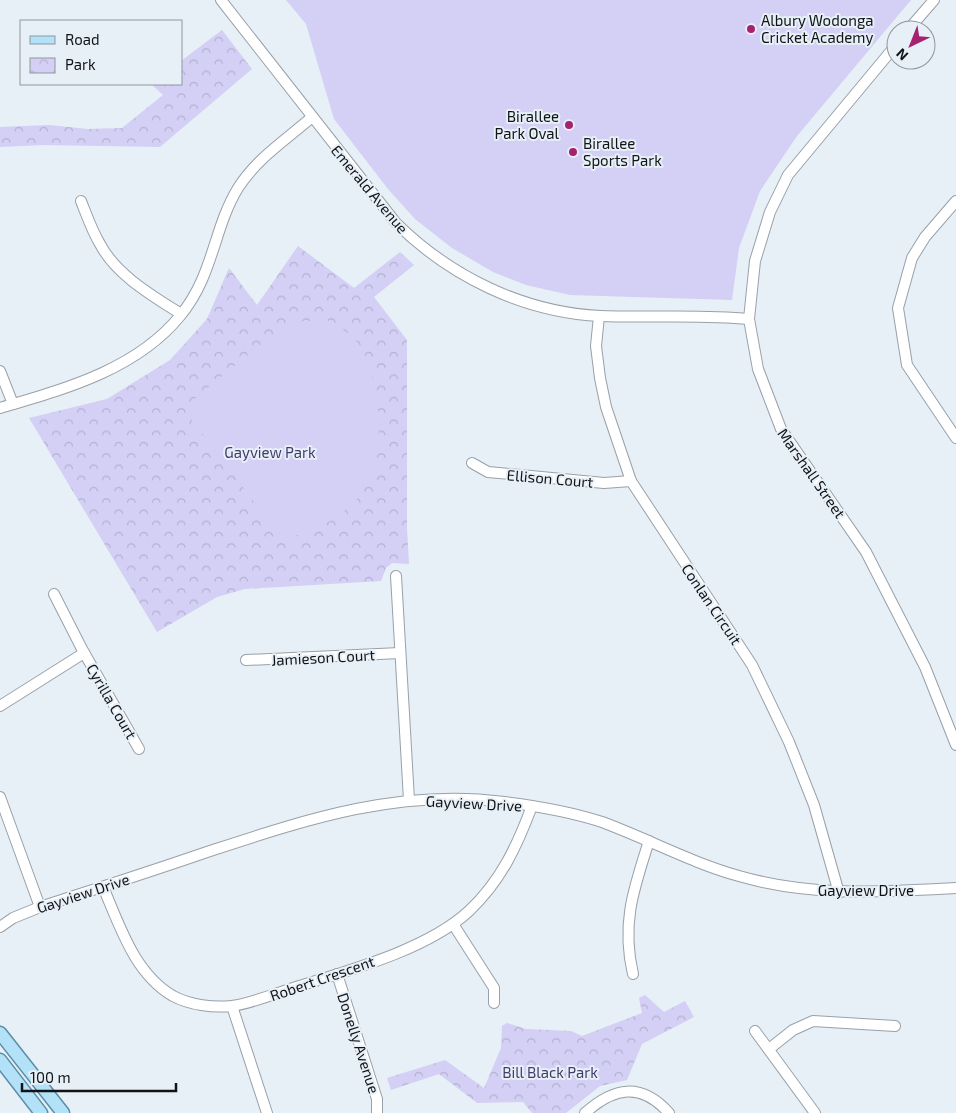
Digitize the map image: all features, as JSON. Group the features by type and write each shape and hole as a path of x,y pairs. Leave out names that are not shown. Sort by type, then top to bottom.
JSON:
{"main road":[{"path":"0,1033 62,1113"},
{"path":"0,1060 41,1113"}],"street":[{"name":"Emerald Avenue","path":"221,0 396,223 419,244 449,266 482,285 520,300 553,309 599,316 749,319"},
{"path":"917,20 934,0"},
{"name":"Marshall Street","path":"886,57 788,175 770,212 755,260 749,319 758,369 781,429 866,552 925,666 956,745"},
{"path":"0,408 58,391 121,363 145,348 181,314 206,273 237,189 265,155 312,117"},
{"path":"81,201 100,245 108,256 128,276 181,314"},
{"path":"956,202 924,237 912,258 898,308 907,365 956,438"},
{"name":"Conlan Circuit","path":"599,316 596,346 602,387 618,444 631,481 752,665 789,742 814,805 839,893"},
{"path":"0,371 14,404"},
{"name":"Ellison Court","path":"472,463 488,472 604,483 631,481"},
{"path":"396,576 409,800"},
{"name":"Cyrilla Court","path":"54,594 84,652 139,749"},
{"name":"Cyrilla Court","path":"0,706 84,652"},
{"name":"Jamieson Court","path":"246,660 400,653"},
{"path":"0,797 40,907"},
{"name":"Gayview Drive","path":"0,927 13,918 40,907 287,825 350,810 409,800 465,799 532,806 594,820 699,863 738,876 782,886 839,893 956,888"},
{"name":"Robert Crescent","path":"102,887 134,956 157,985 175,996 190,1002 209,1006 232,1006 337,974 417,944 454,924 486,894 502,873 517,848 532,806"},
{"path":"632,974 627,948 628,923 634,887 649,841"},
{"path":"454,924 494,988 494,1003"},
{"name":"Donelly Avenue","path":"337,974 377,1099 377,1113"},
{"path":"232,1006 267,1113"},
{"path":"769,1049 793,1030 814,1020 895,1026"},
{"path":"755,1031 815,1113"},
{"path":"585,1113 600,1099 630,1092 650,1096 669,1113"}],"green space":[{"name":"Birallee Sports Park","path":"286,0 911,0 894,20 886,20 886,30 797,136 760,191 739,248 732,300 570,295 526,285 493,272 452,248 415,219 388,189 334,119 306,24"},
{"path":"222,30 252,69 160,147 44,145 0,147 0,127 49,125 88,129 122,128 163,95 152,85 182,85 182,60"},
{"name":"Gayview Park","path":"298,246 354,288 400,252 414,265 374,297 407,340 407,528 409,564 392,563 386,568 381,581 245,589 217,597 157,632 29,418 107,399 170,360 207,319 229,268 257,305"},
{"path":"327,320 353,338 360,346 368,363 374,382 377,404 379,426 377,448 373,469 365,487 354,502 325,524 291,537 274,528 191,419 193,400 288,322"},
{"name":"Bill Black Park","path":"645,995 664,1012 685,1001 694,1017 642,1044 627,1080 600,1086 566,1113 532,1113 523,1102 477,1103 439,1074 391,1090 387,1078 445,1060 484,1088 501,1048 502,1026 507,1023 526,1029 571,1031 582,1036 642,1013 639,998"}],"place":[{"name":"Albury Wodonga Cricket Academy","path":"751,29"},
{"name":"Birallee Park Oval","path":"569,125"},
{"name":"Birallee Sports Park","path":"573,152"}]}
